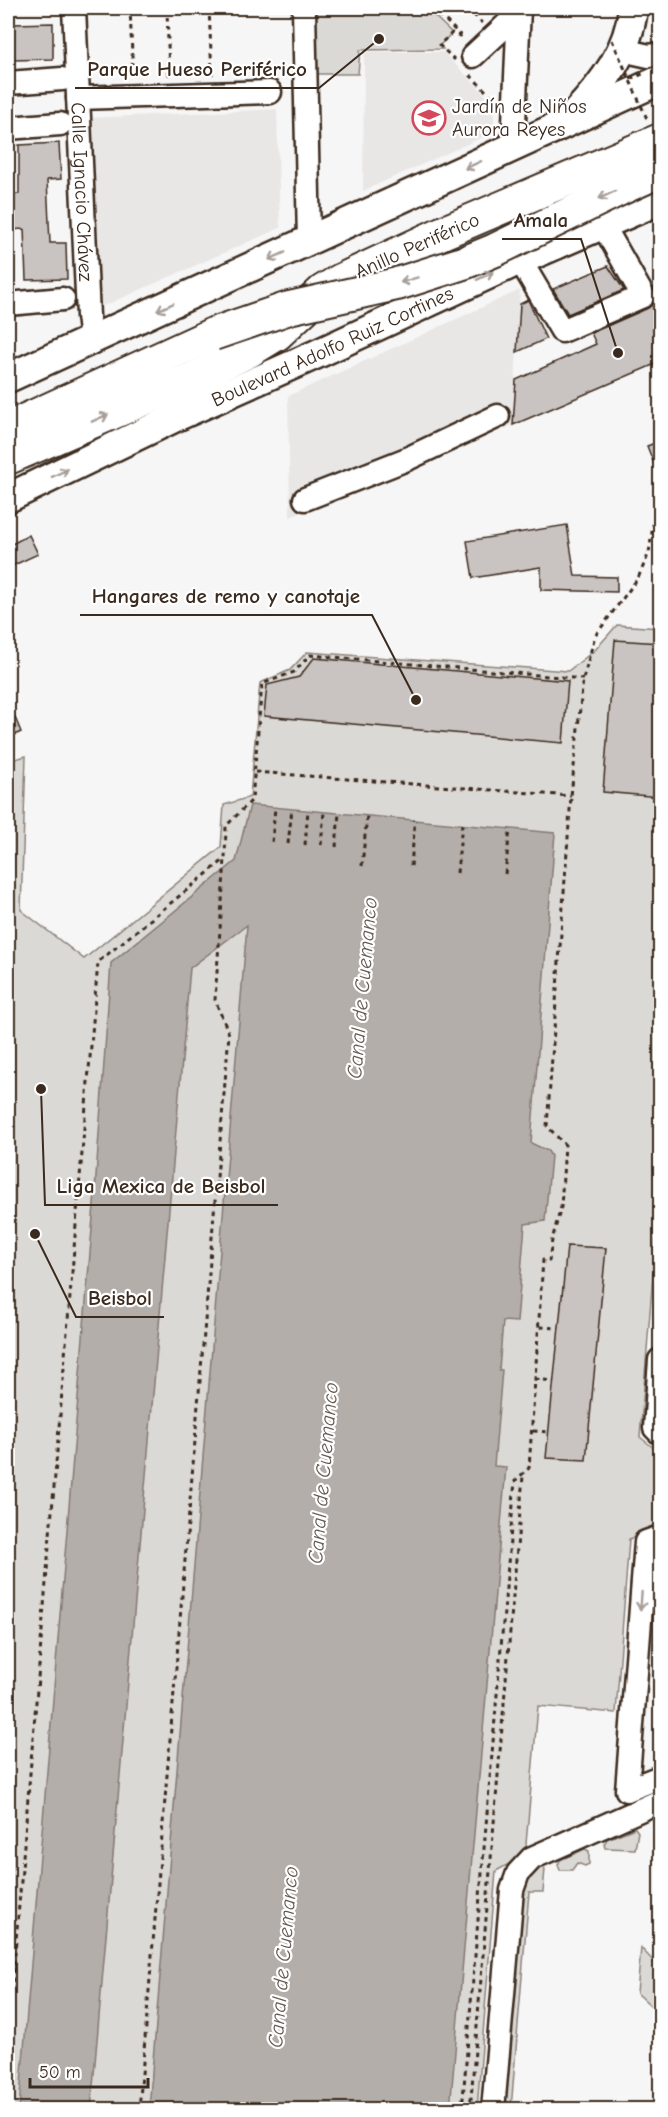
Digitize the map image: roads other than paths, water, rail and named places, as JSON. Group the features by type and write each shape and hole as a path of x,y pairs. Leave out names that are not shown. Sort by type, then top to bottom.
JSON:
{"highway":[{"name":"Anillo Periférico","path":"8,458 191,379 249,351 277,334 323,291 341,280 656,135"},
{"name":"Anillo Periférico","path":"8,428 240,323 289,308 397,284 495,250 660,171"}],"main road":[{"path":"569,121 601,83 617,45 629,35 633,8"},
{"path":"617,45 635,80 647,82"},
{"path":"8,378 309,242 569,121 647,82"},
{"name":"Boulevard Adolfo Ruiz Cortines","path":"8,498 178,416 520,260 660,200"}],"street":[{"name":"Calle Ignacio Chávez","path":"74,8 91,340"},
{"path":"304,8 309,242"},
{"path":"469,48 519,10"},
{"path":"513,146 519,10"},
{"path":"617,45 649,56 660,54"},
{"path":"8,83 62,79"},
{"path":"78,98 270,92"},
{"path":"8,128 60,124"},
{"path":"520,260 562,331 643,296 603,225"},
{"path":"8,304 63,300"},
{"path":"305,499 407,459 498,416"},
{"path":"660,1360 655,1428 660,1433"},
{"path":"653,1540 627,1790 660,1777"},
{"path":"493,2109 512,1890 518,1874 532,1858 654,1809"}],"water":[{"name":"Canal de Cuemanco","path":"250,805 555,833 531,1143 548,1151 551,1156 545,1221 525,1224 517,1322 503,1321 499,1370 502,1370 494,1466 506,1467 450,2109 149,2109 247,925 190,968 91,2109 19,2109 94,1205 111,963 236,861"}],"place":[{"name":"Parque Hueso Periférico","path":"379,39"},
{"name":"Jardín de Niños Aurora Reyes","path":"429,118"},
{"name":"Amala","path":"618,353"},
{"name":"Hangares de remo y canotaje","path":"416,700"},
{"name":"Liga Mexica de Beisbol","path":"41,1089"},
{"name":"Beisbol","path":"35,1234"}]}
